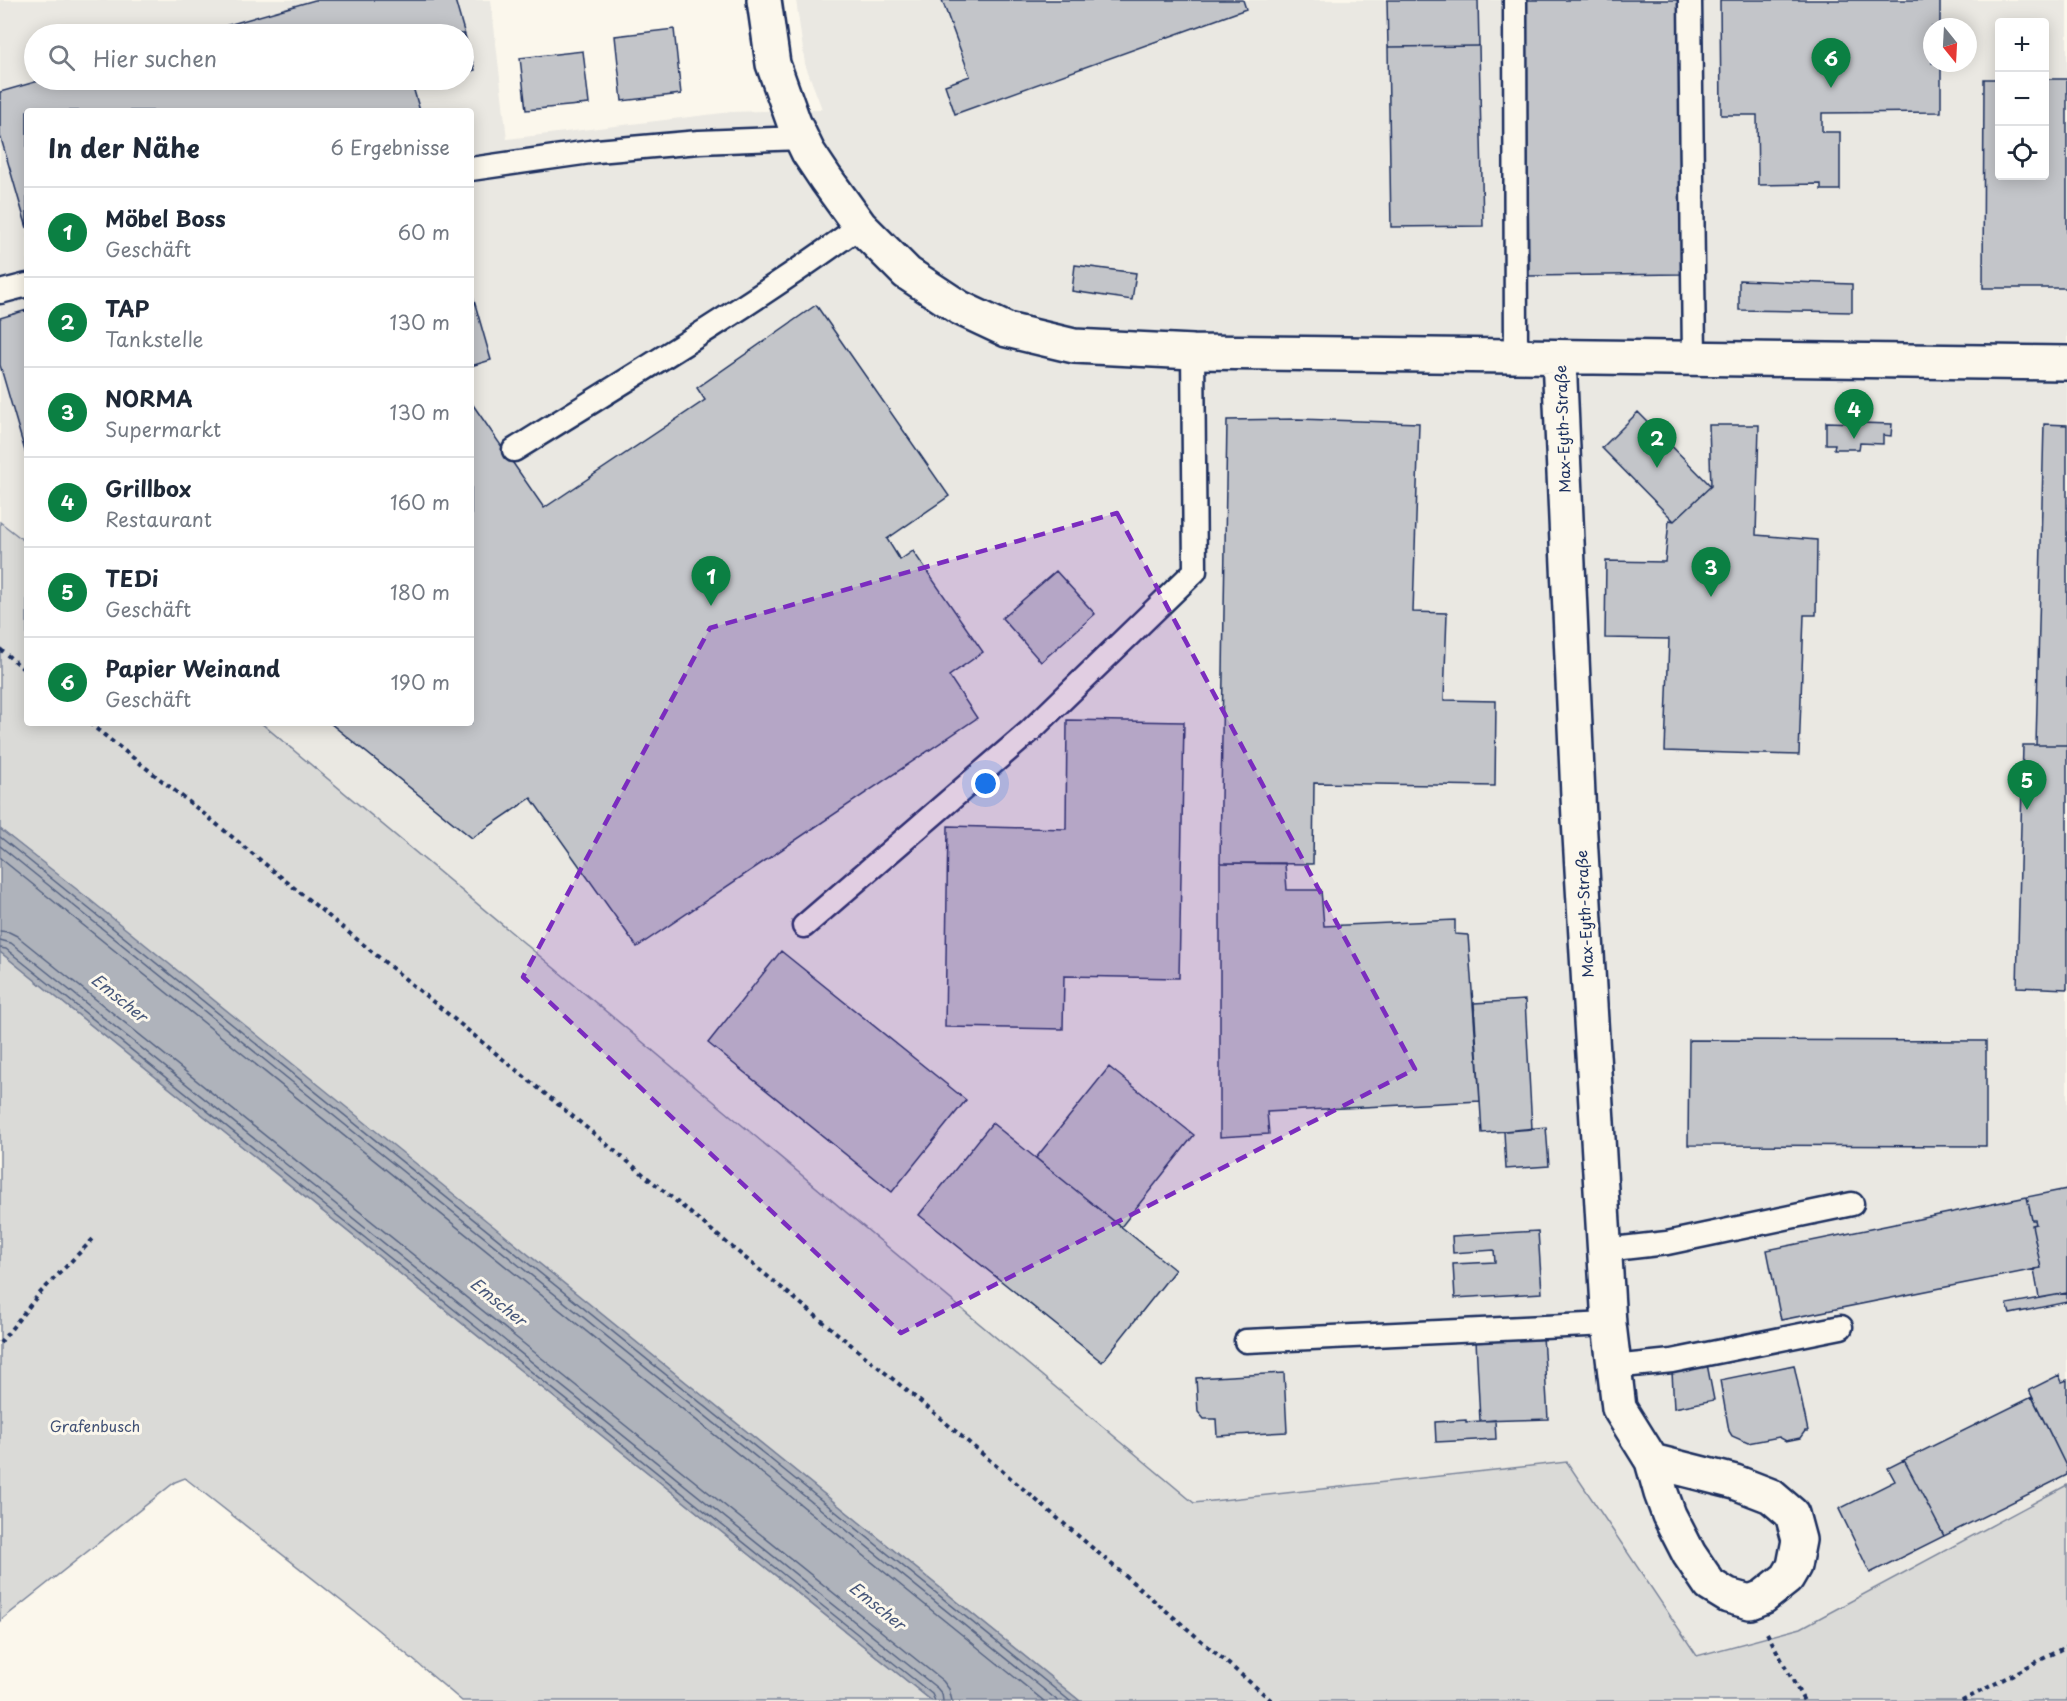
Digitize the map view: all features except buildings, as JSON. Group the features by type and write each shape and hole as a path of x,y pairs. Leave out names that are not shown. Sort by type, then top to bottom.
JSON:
{"street":[{"name":"Max-Eyth-Straße","path":"764,0 773,64 794,123 826,179 860,226 888,255 926,287 960,308 1007,330 1074,346 1194,352 2067,363"},
{"name":"Max-Eyth-Straße","path":"1559,357 1578,807 1609,1324 1619,1408 1652,1461 1660,1493 1689,1554 1710,1585 1728,1596 1750,1602"},
{"path":"1652,1461 1735,1482 1771,1496 1792,1514 1798,1540 1794,1566 1775,1589 1750,1602"}],"lane":[{"path":"1515,0 1516,357"},
{"path":"1690,0 1694,358"},
{"path":"474,169 597,151 699,142 801,138"},
{"path":"514,450 802,269 860,226"},
{"path":"0,292 24,286"},
{"path":"804,926 1030,731 1196,571 1194,352"},
{"path":"1604,1250 1666,1243 1852,1204"},
{"path":"1246,1341 1609,1324"},
{"path":"1613,1367 1672,1361 1841,1327"}],"path":[{"path":"0,649 24,669"},
{"path":"93,726 203,813 933,1412 1272,1701"},
{"path":"0,1343 39,1294 96,1236"},
{"path":"1750,1602 1804,1701"},
{"path":"1962,1701 2067,1646"}],"highlighted area":[{"path":"1117,513 1415,1069 901,1333 523,977 710,628"}],"shaded area":[{"path":"0,0 491,0 507,139 731,112 822,109 805,64 796,0 2067,0 2067,1485 1801,1628 1697,1656 1567,1462 1194,1503 265,726 474,726 474,108 24,108 24,542 0,523"}],"green space":[{"path":"0,522 24,541 24,726 265,726 1194,1503 1567,1462 1697,1656 1801,1628 2067,1485 2067,1701 1080,1701 0,829"},
{"name":"Grafenbusch","path":"0,952 932,1701 462,1701 378,1630 185,1478 175,1482 0,1621"}],"water":[{"name":"Emscher","path":"0,829 1080,1701 932,1701 0,952"}],"place":[{"name":"Papier Weinand","path":"1831,88"},
{"name":"Grillbox","path":"1854,439"},
{"name":"TAP","path":"1657,468"},
{"name":"NORMA","path":"1711,597"},
{"name":"Möbel Boss","path":"711,606"},
{"name":"TEDi","path":"2027,810"}]}
